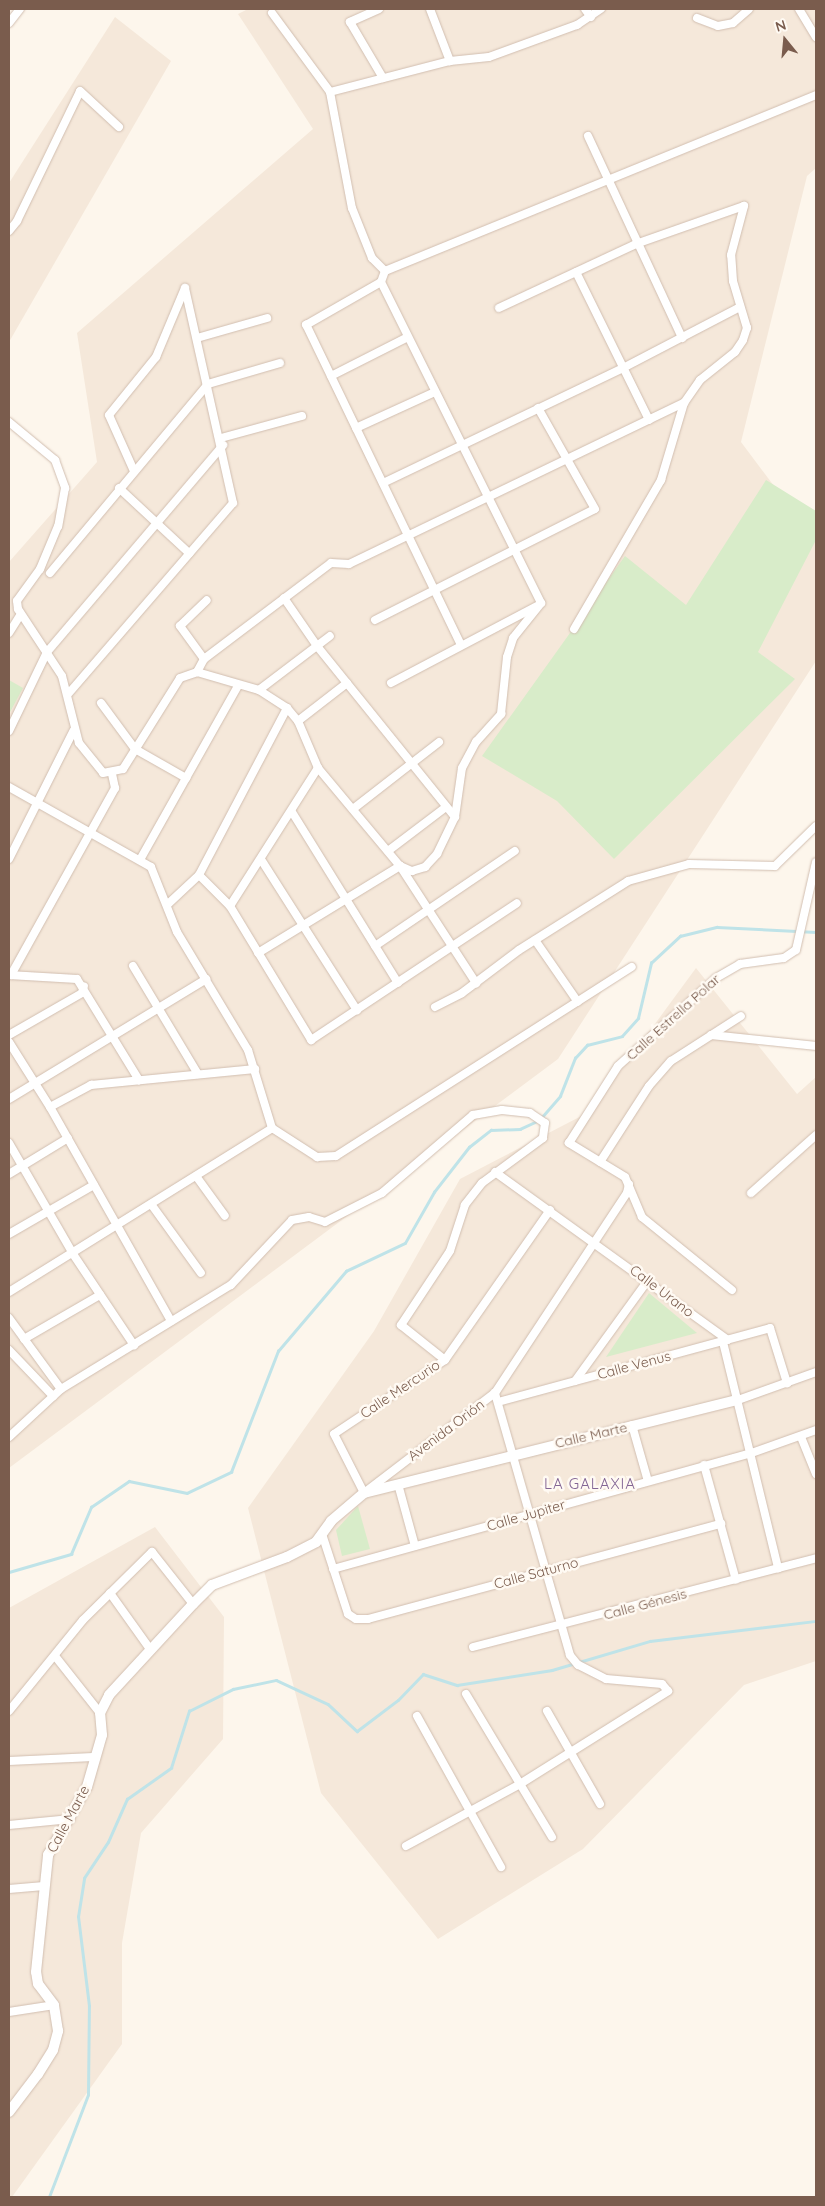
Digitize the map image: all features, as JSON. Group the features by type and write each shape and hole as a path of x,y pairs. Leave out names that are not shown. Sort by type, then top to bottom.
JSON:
{"street":[{"path":"9,23 20,9"},
{"path":"379,9 350,22 382,78"},
{"path":"430,9 450,60"},
{"path":"585,9 591,18"},
{"path":"330,92 450,60 489,57 591,18 601,9"},
{"path":"697,18 718,26 733,23 750,9"},
{"path":"800,9 816,37"},
{"path":"272,13 330,92 352,208 372,258 385,271"},
{"path":"9,230 17,221 80,91 119,127"},
{"path":"461,645 306,325 381,282 385,271 816,95"},
{"path":"588,136 636,244 682,338"},
{"path":"500,308 636,244 744,206 731,254 740,307 746,328 743,340 735,352 700,380 684,403 661,480 574,629"},
{"path":"576,272 649,420"},
{"path":"381,282 512,550 541,603"},
{"path":"69,693 233,503 222,442 185,288 156,357 109,416 134,471"},
{"path":"382,483 623,368 740,307"},
{"path":"197,338 267,318"},
{"path":"331,376 408,337"},
{"path":"50,573 119,488 208,384 280,363"},
{"path":"356,428 435,392"},
{"path":"197,672 204,659 331,563 349,564 684,403"},
{"path":"375,620 595,509 538,408"},
{"path":"9,731 46,652 222,442 302,416"},
{"path":"9,422 55,460 65,488 58,526 40,569 17,601 21,614 46,652 69,693 74,730 90,760 102,773 112,774 123,769 180,678 197,672 238,686 259,690 287,708 298,721 318,768 400,866 451,948 476,983"},
{"path":"119,488 189,553"},
{"path":"284,598 317,646 455,817"},
{"path":"204,659 180,626 207,600"},
{"path":"391,683 541,603"},
{"path":"400,866 412,871 424,867 438,854 455,817 462,768 476,742 502,714 507,657 514,638 541,603"},
{"path":"9,633 21,614"},
{"path":"259,690 330,636"},
{"path":"298,721 347,683"},
{"path":"140,858 238,686"},
{"path":"101,702 135,749 186,778"},
{"path":"168,904 199,875 287,708"},
{"path":"9,859 74,730"},
{"path":"353,809 439,742"},
{"path":"230,906 262,861 318,768"},
{"path":"112,774 114,788 10,975 78,979 113,1033 139,1080"},
{"path":"9,787 140,858 151,867 168,904 177,932 236,1025 255,1069 272,1128 317,1157 336,1156 632,967"},
{"path":"388,851 446,807"},
{"path":"292,812 398,983"},
{"path":"435,1007 476,983 535,940 644,873 712,861 747,867 775,866 816,826"},
{"path":"376,946 515,851"},
{"path":"262,861 357,1010"},
{"name":"Calle Estrella Polar","path":"600,1162 569,1143 618,1066 726,970 784,958 796,950 803,931 816,862"},
{"path":"258,953 400,866"},
{"path":"199,875 230,906 311,1040 517,903"},
{"path":"535,940 578,1002"},
{"path":"133,966 159,1006 198,1074"},
{"path":"9,1099 113,1033 206,979"},
{"path":"9,1035 82,993 84,986"},
{"path":"732,1290 642,1217 629,1184 600,1162 656,1077 671,1061 741,1016"},
{"path":"711,1035 816,1046"},
{"path":"9,1042 50,1107 171,1321"},
{"path":"50,1107 91,1085 255,1069"},
{"path":"9,1437 61,1389 231,1285 292,1220 309,1217 325,1222 382,1193 473,1115 502,1110 530,1113 541,1118 546,1128 543,1138 495,1172 465,1204 450,1251 401,1326 444,1360"},
{"path":"9,1292 73,1254 117,1224 272,1128"},
{"path":"751,1193 816,1135"},
{"path":"9,1174 68,1138"},
{"path":"9,1143 73,1254 134,1345"},
{"name":"Calle Urano","path":"495,1172 648,1280 725,1341"},
{"path":"196,1176 225,1216"},
{"name":"Avenida Orión","path":"193,1604 212,1585 287,1557 316,1542 364,1493 495,1393 596,1242 629,1184"},
{"path":"9,1234 94,1185"},
{"path":"151,1204 201,1273"},
{"name":"Calle Mercurio","path":"364,1493 334,1434 444,1360 550,1210"},
{"path":"574,1381 648,1280"},
{"path":"24,1339 100,1294"},
{"path":"9,1318 61,1389"},
{"name":"Calle Venus","path":"498,1402 770,1328 788,1383"},
{"path":"725,1341 749,1454 778,1568"},
{"path":"9,1350 53,1396"},
{"name":"Calle Marte","path":"364,1493 512,1454 738,1400 816,1372"},
{"path":"406,1846 572,1754 668,1691 662,1684 606,1679 578,1664 570,1655 495,1393"},
{"path":"632,1425 648,1481"},
{"name":"Calle Jupiter","path":"333,1569 749,1454 816,1430"},
{"path":"801,1436 816,1474"},
{"path":"704,1465 736,1580"},
{"path":"398,1484 416,1546"},
{"name":"Calle Saturno","path":"333,1569 351,1618 368,1619 721,1524"},
{"path":"322,1534 333,1569"},
{"path":"9,1711 55,1656 110,1593 152,1552 193,1604 109,1695 100,1713 55,1656"},
{"name":"Calle Génesis","path":"473,1647 561,1626 816,1558"},
{"path":"110,1593 150,1649"},
{"path":"466,1694 552,1837"},
{"path":"547,1711 600,1804"},
{"name":"Calle Marte","path":"54,2005 38,1984 36,1972 48,1856 71,1819 87,1787 93,1757 102,1735 100,1713"},
{"path":"417,1716 501,1867"},
{"path":"9,1762 93,1757"},
{"path":"9,1825 71,1819"},
{"path":"9,1889 44,1886"},
{"path":"9,2012 54,2005 58,2031 53,2050 9,2112"}],"shaded area":[{"path":"248,9 816,9 816,168 807,176 741,442 816,542 816,661 558,1059 9,1468 9,562 97,462 77,333 313,129 238,14"},
{"path":"115,17 171,61 9,342 9,183"},
{"path":"696,968 797,1094 816,1077 816,1661 744,1685 583,1849 438,1939 321,1793 248,1508 374,1331 460,1179 591,1111"},
{"path":"155,1527 224,1617 223,1739 141,1833 122,1943 122,2044 12,2197 9,2197 9,1608"}],"green space":[{"path":"766,480 816,511 816,540 758,652 795,679 614,859 557,801 482,756 625,556 686,605"},
{"path":"9,680 23,688 9,714"},
{"path":"649,1293 697,1333 606,1357"},
{"path":"358,1506 370,1549 342,1556 336,1530"}],"waterway":[{"path":"541,1118 560,1096 575,1058 587,1045 622,1036 638,1018 651,963 680,936 717,927 816,932"},
{"path":"9,1572 71,1554 91,1507 129,1481 187,1493 231,1472 278,1351 346,1271 405,1243 434,1192 469,1147 491,1130 520,1129 537,1121"},
{"path":"49,2197 88,2095 89,2006 78,1917 84,1878 108,1842 127,1799 171,1768 189,1711 233,1689 276,1680 328,1704 357,1731 398,1700 423,1674 457,1685 552,1670 650,1641 816,1621"}],"district":[{"name":"LA GALAXIA","path":"590,1484"}]}
